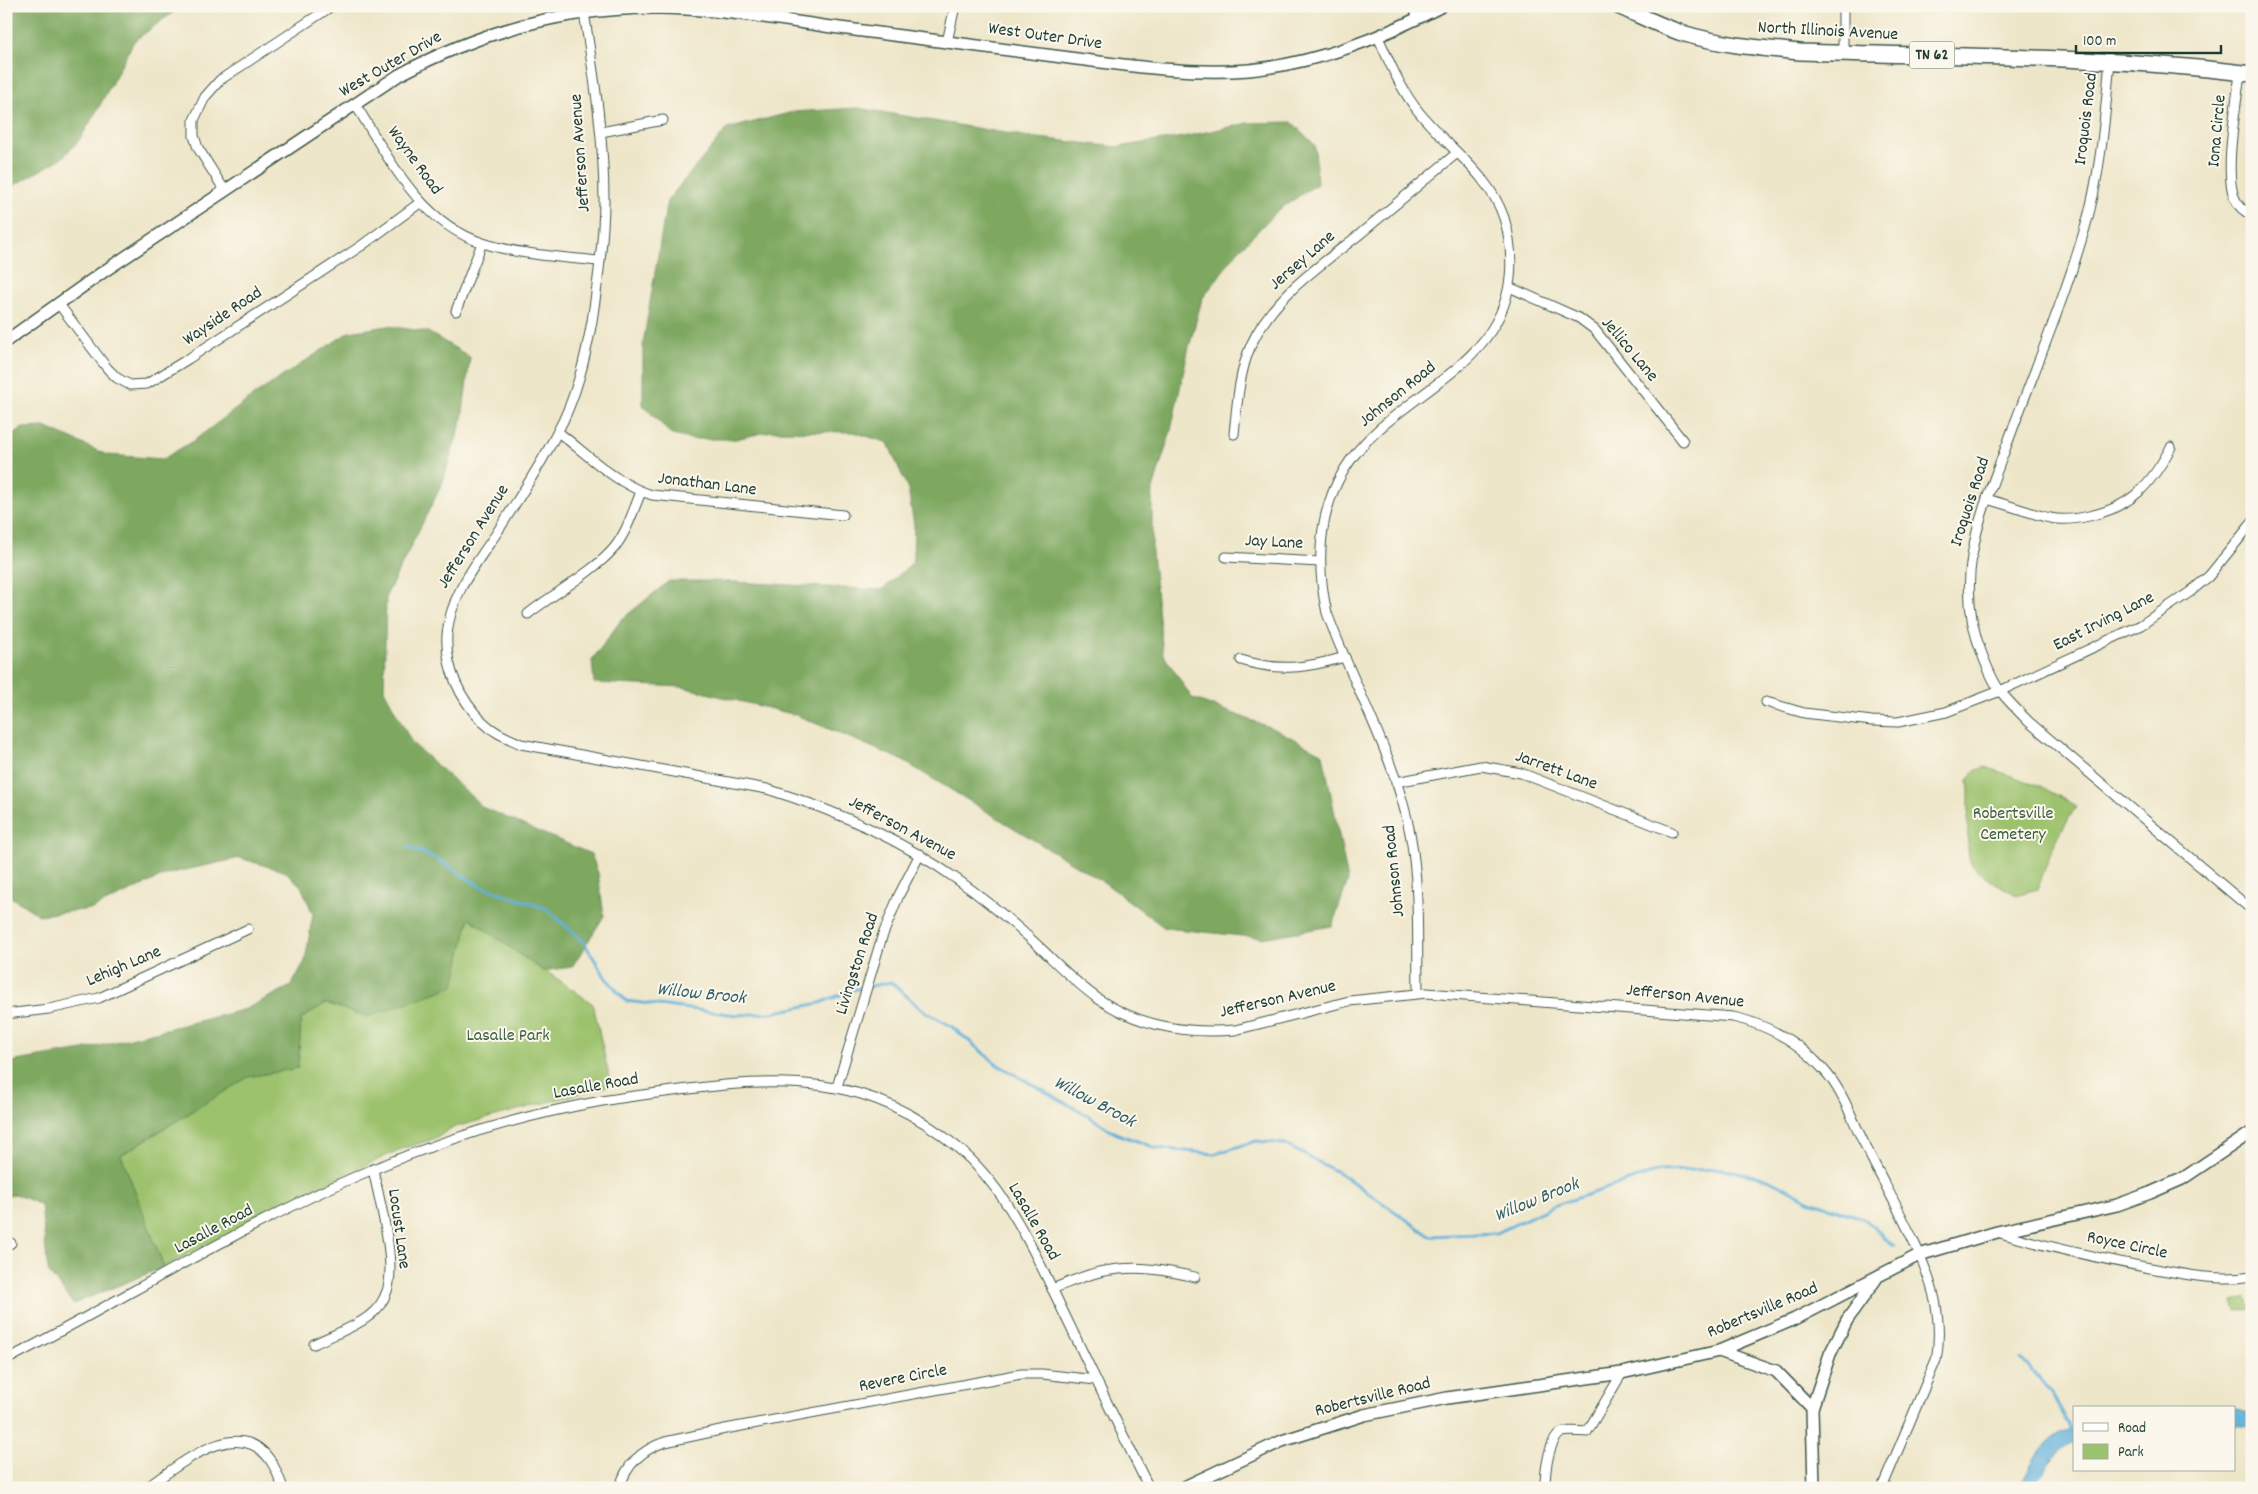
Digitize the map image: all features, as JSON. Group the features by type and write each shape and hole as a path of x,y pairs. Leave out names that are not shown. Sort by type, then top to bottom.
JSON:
{"highway":[{"name":"North Illinois Avenue","path":"1618,6 1682,32 1719,42 1792,51 1843,54 2110,60 2246,73"}],"street":[{"path":"225,191 198,148 194,136 194,120 205,97 220,80 332,6"},
{"path":"947,42 955,6"},
{"path":"1412,6 1419,18"},
{"name":"West Outer Drive","path":"6,341 58,303 355,104 430,58 464,44 531,22 584,9 704,10 1136,67 1216,72 1259,68 1312,59 1378,37 1442,6"},
{"path":"1843,54 1844,6"},
{"name":"Jefferson Avenue","path":"584,9 601,132 604,203 600,261 585,359 572,400 558,432 536,471 462,586 449,618 448,651 454,679 465,701 483,723 498,734 522,744 767,789 837,814 920,854 993,906 1070,976 1101,1000 1140,1020 1170,1028 1216,1032 1235,1030 1349,1002 1418,993 1485,996 1733,1017 1771,1029 1799,1046 1824,1069 1831,1079 1920,1255 1934,1299 1939,1342 1936,1360 1882,1488"},
{"name":"Johnson Road","path":"1378,37 1398,81 1414,107 1488,186 1504,218 1510,250 1509,287 1494,327 1463,364 1378,429 1363,444 1344,470 1325,515 1320,562 1321,586 1327,613 1396,782 1410,833 1414,869 1418,993"},
{"name":"Iroquois Road","path":"2110,60 2097,175 2085,228 1987,499 1970,560 1969,592 1971,617 1977,643 1990,673 2000,690 2029,722 2252,910"},
{"name":"Iona Circle","path":"2246,73 2230,166 2235,199 2241,207 2252,215"},
{"name":"Wayne Road","path":"355,104 403,179 421,202 458,232 482,243 520,251 600,261"},
{"path":"601,132 662,120"},
{"name":"Jersey Lane","path":"1234,434 1238,390 1244,364 1252,344 1274,308 1304,279 1457,153"},
{"name":"Wayside Road","path":"58,303 107,368 117,378 130,385 147,384 188,360 353,251 421,202"},
{"path":"456,311 482,243"},
{"name":"Jellico Lane","path":"1509,287 1579,318 1595,330 1683,441"},
{"name":"Jonathan Lane","path":"558,432 619,479 641,492 682,500 843,515"},
{"path":"1987,499 2057,519 2069,520 2105,513 2132,498 2150,483 2171,447"},
{"path":"528,614 600,562 613,549 624,532 641,492"},
{"name":"East Irving Lane","path":"1766,702 1804,713 1872,721 1898,722 1946,712 2000,690 2141,625 2190,592 2227,556 2252,523"},
{"name":"Jay Lane","path":"1226,557 1320,562"},
{"path":"1240,660 1282,669 1308,667 1345,657"},
{"name":"Jarrett Lane","path":"1396,782 1464,768 1496,768 1521,773 1672,832"},
{"name":"Livingston Road","path":"837,1087 882,937 899,895 920,854"},
{"name":"Lehigh Lane","path":"6,1014 49,1009 99,998 248,928"},
{"name":"Lasalle Road","path":"6,1360 305,1200 373,1170 468,1134 544,1113 602,1101 753,1082 802,1082 837,1087 899,1108 962,1151 980,1168 1015,1214 1096,1380"},
{"name":"Robertsville Road","path":"1182,1488 1282,1441 1364,1415 1447,1398 1622,1373 1719,1351 1793,1320 1920,1255 1997,1232 2117,1205 2150,1193 2182,1179 2252,1132"},
{"name":"Locust Lane","path":"314,1344 369,1316 380,1305 387,1291 390,1274 389,1261 383,1216 373,1170"},
{"name":"Royce Circle","path":"1997,1232 2118,1262 2200,1277 2242,1278 2252,1276"},
{"path":"1052,1288 1093,1274 1126,1268 1173,1272 1195,1277"},
{"path":"1814,1488 1812,1408 1834,1345 1847,1320 1877,1278"},
{"path":"1719,1351 1776,1371 1812,1408"},
{"path":"1545,1488 1547,1464 1554,1439 1565,1431 1587,1432 1622,1373"},
{"name":"Revere Circle","path":"620,1488 630,1465 656,1445 715,1430 1021,1374 1042,1374 1096,1380"},
{"path":"1096,1380 1149,1488"},
{"path":"146,1488 204,1449 218,1443 234,1442 246,1443 259,1449 269,1458 283,1488"}],"green space":[{"path":"6,6 182,6 134,41 80,139 62,158 6,190"},
{"path":"857,108 1029,137 1117,147 1183,137 1248,123 1292,122 1315,145 1317,184 1277,211 1237,252 1202,299 1188,351 1171,430 1152,492 1152,553 1163,654 1192,698 1277,730 1323,754 1348,881 1332,926 1262,938 1165,928 1105,883 900,759 796,715 682,687 594,683 592,660 621,620 669,581 716,581 882,590 913,562 914,525 908,489 888,443 854,432 771,431 736,439 691,439 672,435 643,405 643,344 667,201 727,129 793,112"},
{"path":"388,326 428,332 470,357 462,420 442,484 386,596 384,690 412,743 484,808 591,854 598,873 604,916 572,967 543,971 469,918 454,986 367,1017 326,1003 301,1019 298,1068 248,1077 121,1155 164,1267 73,1304 48,1271 41,1205 15,1194 6,1197 6,1066 10,1062 83,1050 246,1009 291,986 305,961 313,914 301,886 286,872 240,858 167,874 92,909 39,915 6,894 6,438 23,428 45,427 107,455 163,459 196,439 256,394 349,332"},
{"name":"Robertsville Cemetery","path":"1986,767 2040,786 2077,806 2054,846 2038,889 2016,895 1982,875 1973,867 1970,861 1968,851 1968,780 1974,771"},
{"name":"Lasalle Park","path":"469,917 593,1004 611,1085 451,1128 437,1138 401,1149 317,1188 164,1267 121,1155 248,1077 298,1068 301,1019 326,1003 367,1017"},
{"path":"2248,1297 2251,1309 2235,1312 2232,1301"}],"water":[{"path":"2236,1409 2252,1413 2252,1427 2236,1425"},
{"path":"2073,1428 2073,1443 2056,1456 2032,1488 2019,1488 2040,1451 2047,1443"}],"waterway":[{"name":"Willow Brook","path":"408,847 437,859 478,885 547,909 583,941 606,978 626,1001 737,1015 771,1013 820,1003 852,990 891,982 921,1009 951,1026 998,1065 1115,1133 1156,1148 1215,1154 1256,1141 1284,1144 1341,1174 1430,1236 1497,1233 1553,1206 1659,1171 1723,1169 1768,1179 1813,1202 1865,1219 1894,1246"},
{"name":"Willow Brook","path":"2022,1359 2050,1393 2062,1411 2072,1432"}]}
